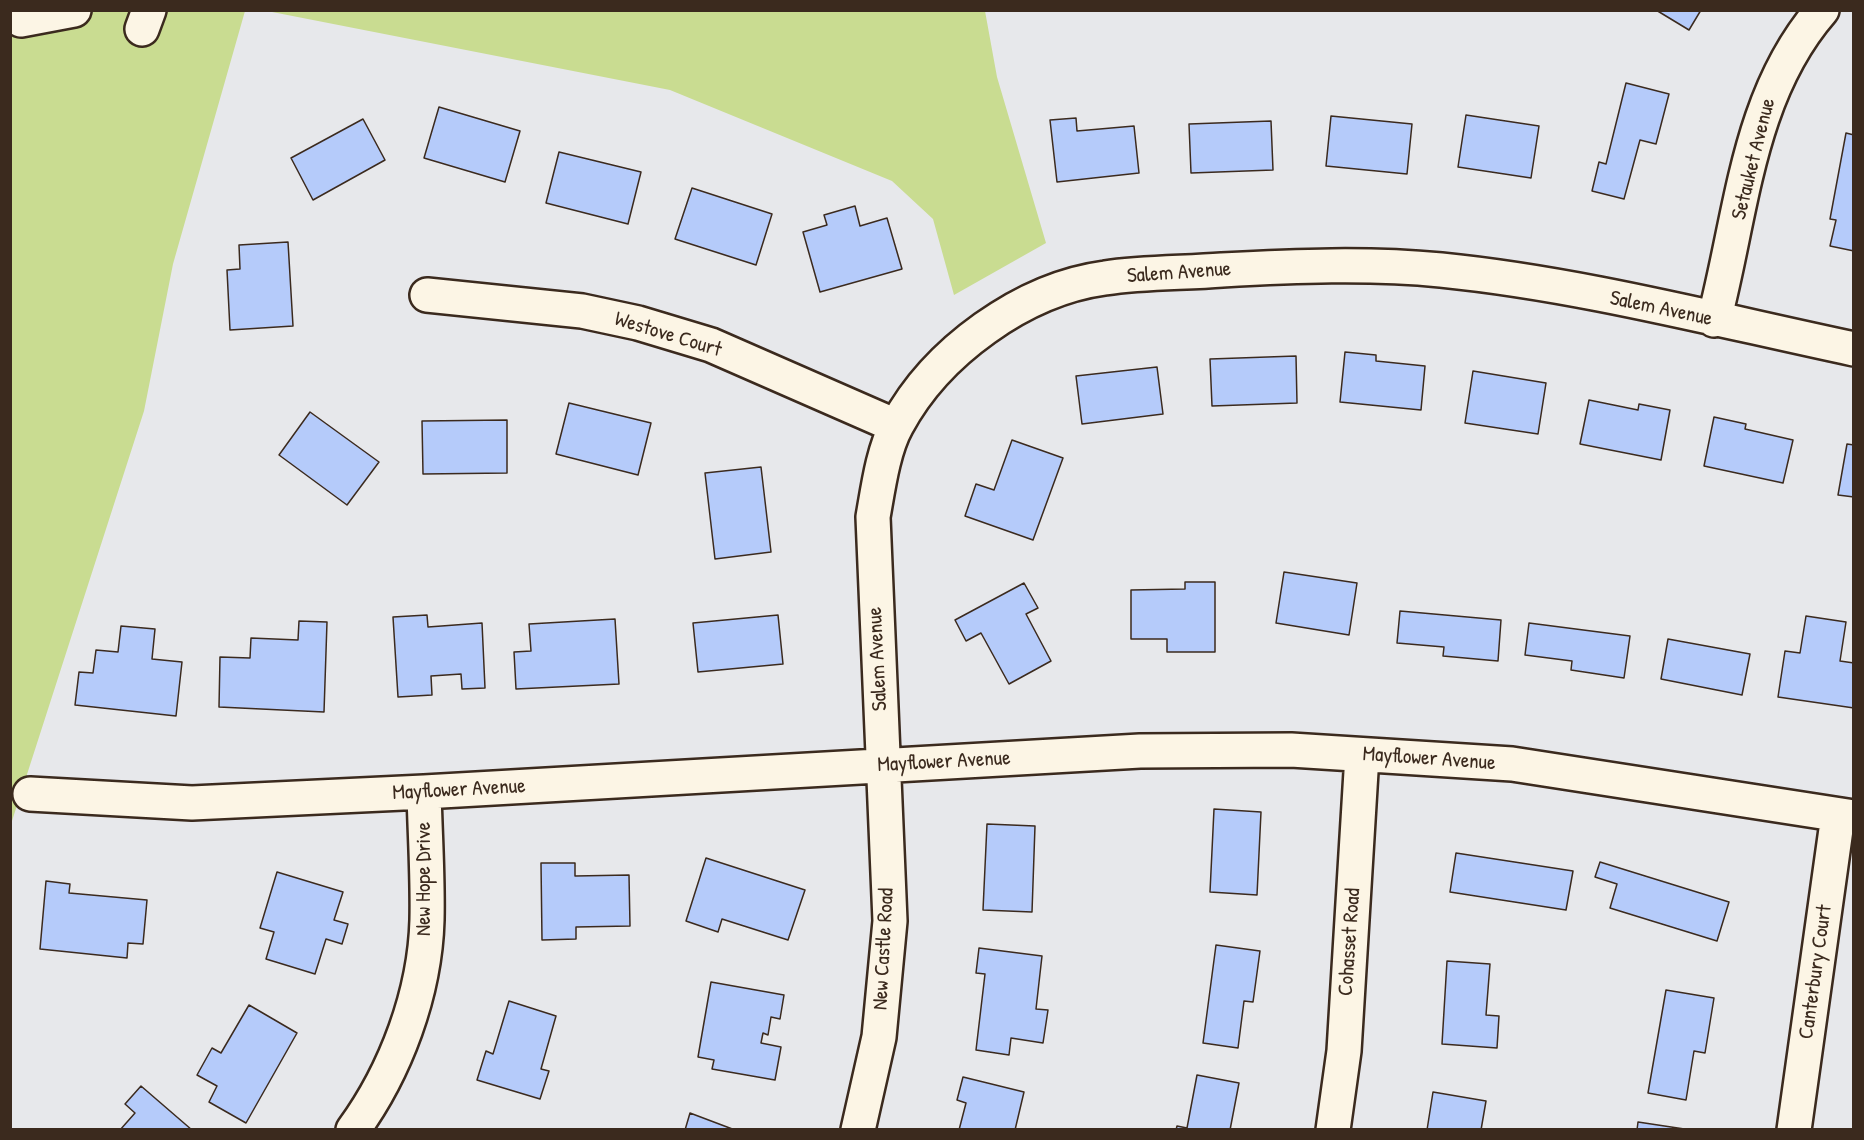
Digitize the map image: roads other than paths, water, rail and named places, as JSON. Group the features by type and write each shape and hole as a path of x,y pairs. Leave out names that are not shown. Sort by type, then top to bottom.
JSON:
{"street":[{"path":"21,20 74,10"},
{"name":"Setauket Avenue","path":"1714,320 1729,265 1755,137 1770,93 1794,47 1822,10"},
{"name":"Salem Avenue","path":"884,765 874,588 873,517 879,482 896,426 943,363 978,332 1036,298 1105,278 1310,265 1419,269 1539,284 1854,349"},
{"name":"Westove Court","path":"427,295 582,311 638,323 711,345 896,426"},
{"name":"Mayflower Avenue","path":"30,794 192,802 424,792 1140,751 1291,750 1434,758 1571,772 1846,816"},
{"name":"Cohasset Road","path":"1333,1130 1344,1051 1362,755"},
{"name":"New Castle Road","path":"858,1130 870,1083 886,984 890,921 884,765"},
{"name":"New Hope Drive","path":"353,1130 393,1061 412,1009 427,920 424,792"},
{"name":"Canterbury Court","path":"1794,1130 1846,816"}]}
